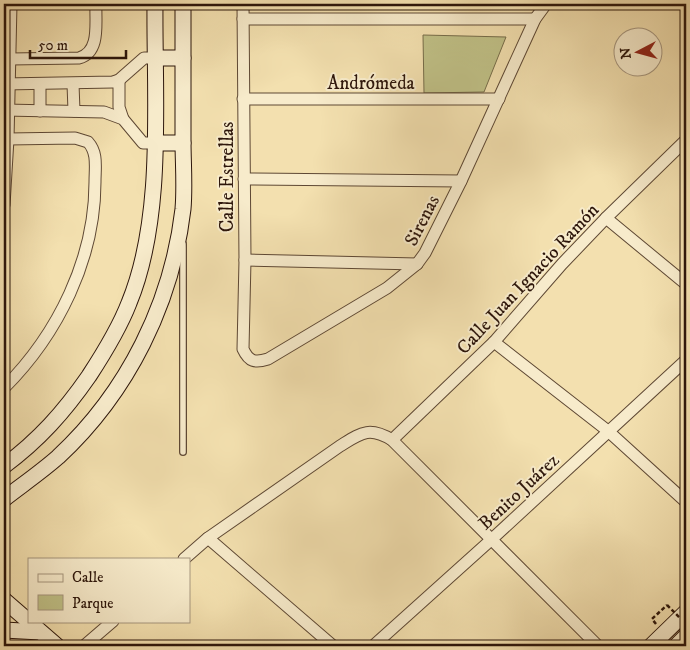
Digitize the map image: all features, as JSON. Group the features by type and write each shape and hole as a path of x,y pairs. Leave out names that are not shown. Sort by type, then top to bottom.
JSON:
{"main road":[{"path":"4,466 48,429 75,397 104,354 129,304 140,271 153,185 155,143 155,4"},
{"path":"4,499 63,451 94,420 125,377 148,334 163,296 176,252 183,207 183,4"},
{"path":"155,58 183,58"},
{"path":"155,143 183,143"},
{"path":"4,600 28,621"},
{"path":"651,646 686,612"},
{"path":"29,622 57,646"},
{"path":"4,630 40,632"}],"street":[{"path":"4,206 8,138 6,84 10,59 11,4"},
{"path":"10,59 79,58 86,56 93,49 95,39 96,4"},
{"name":"Calle Estrellas","path":"242,349 245,260 243,4"},
{"name":"Sirenas","path":"242,349 246,357 252,362 268,359 387,288 417,264 425,253 461,181 535,19 546,4"},
{"path":"243,19 535,19"},
{"path":"6,84 105,84 119,80 144,58 155,58"},
{"path":"119,80 119,107 123,119 143,143 155,143"},
{"path":"73,84 74,110"},
{"path":"40,85 40,110"},
{"name":"Andrómeda","path":"243,99 499,99"},
{"path":"6,110 104,112 123,119"},
{"path":"4,388 31,358 50,331 72,290 88,239 95,190 94,152 88,142 75,138 8,138"},
{"name":"Calle Juan Ignacio Ramón","path":"392,440 494,342 562,264 686,140"},
{"path":"244,179 461,181"},
{"path":"606,218 686,284"},
{"path":"245,260 417,264"},
{"path":"494,342 608,431 686,502"},
{"name":"Benito Juárez","path":"373,646 686,360"},
{"path":"185,558 208,538 360,434 369,431 380,433 392,440 598,646"},
{"path":"208,538 333,646"},
{"path":"84,646 112,622"}],"lane":[{"path":"183,207 183,452"}],"path":[{"path":"652,620 666,605 686,624"}],"green space":[{"path":"423,35 506,37 484,92 424,93"}]}
